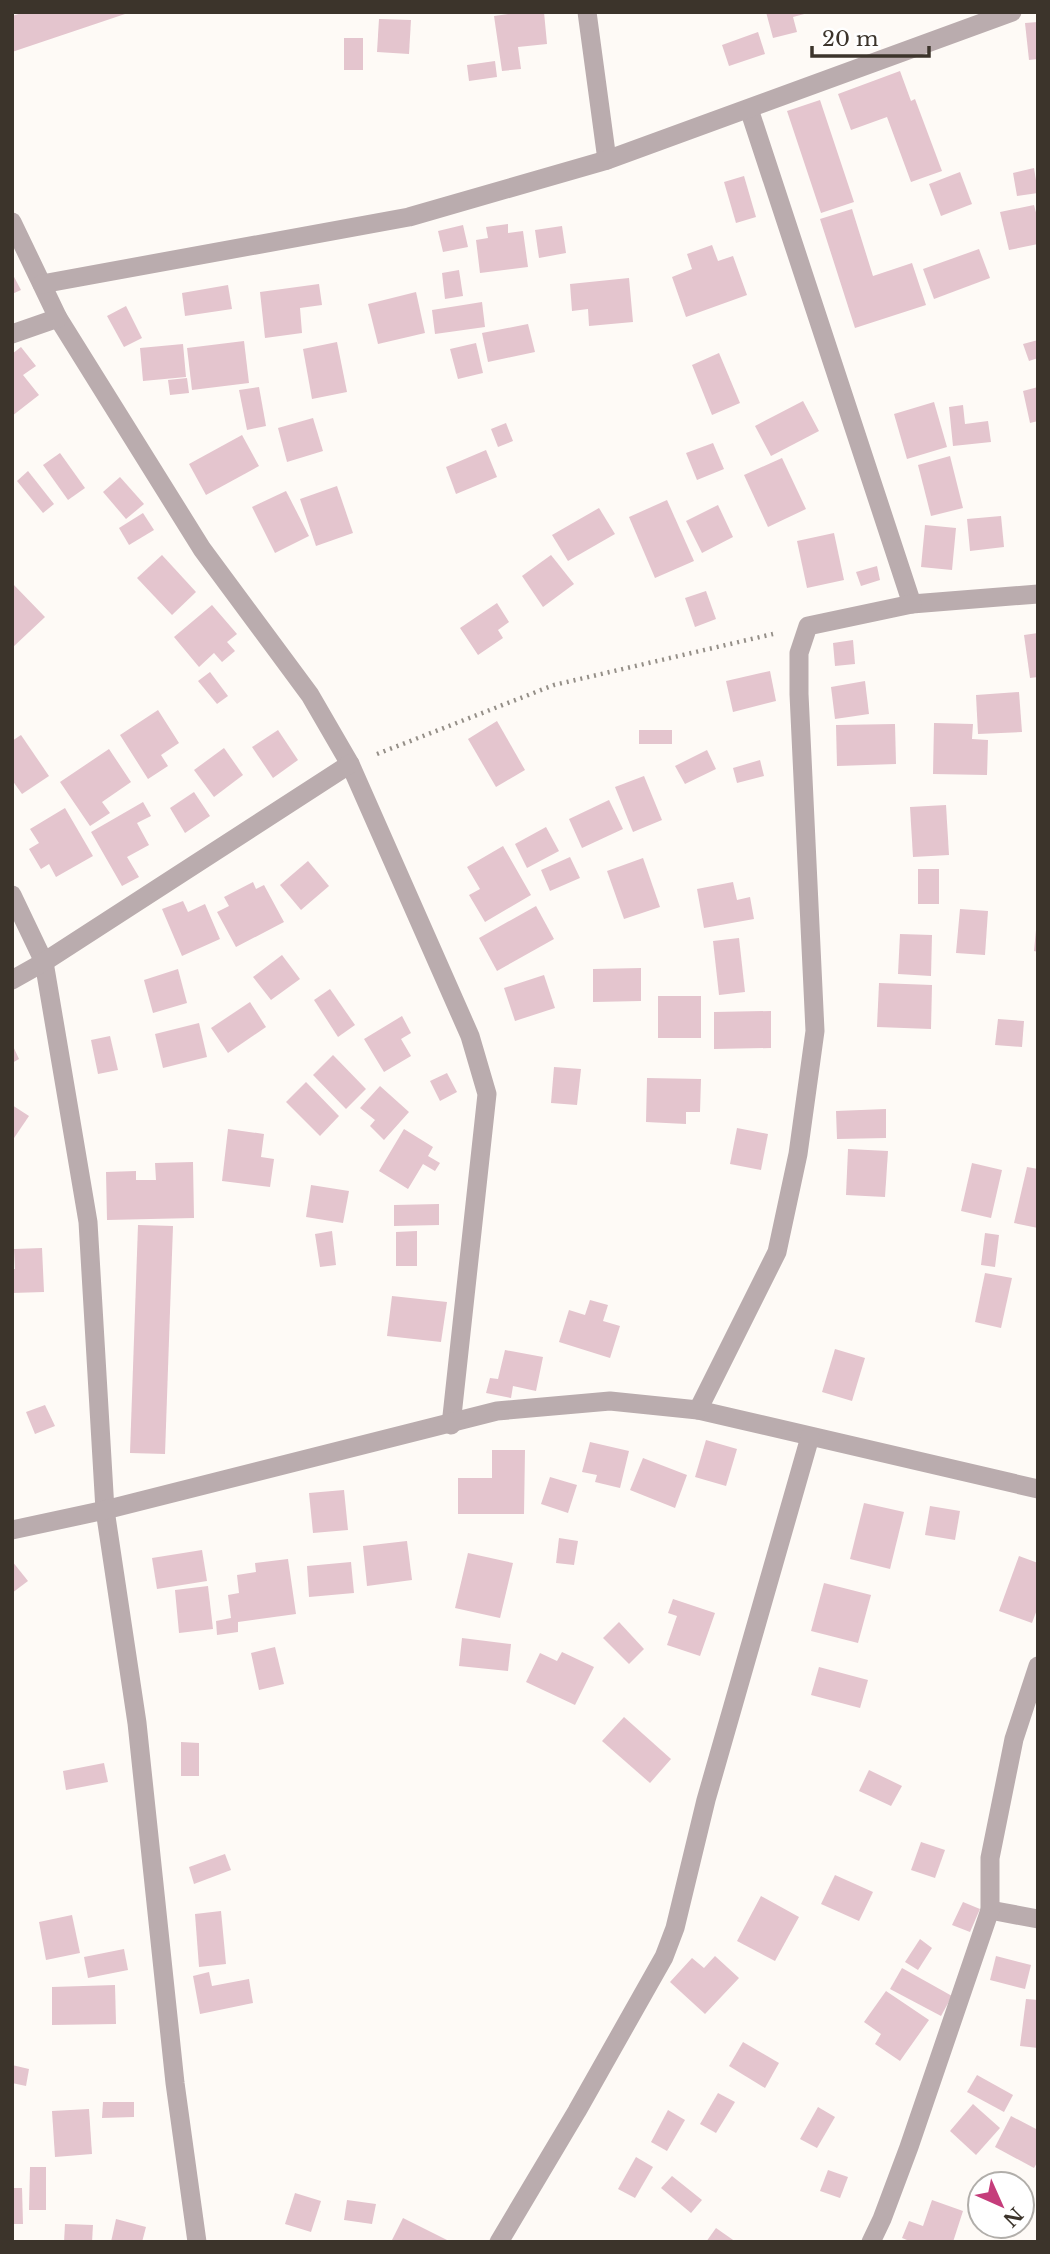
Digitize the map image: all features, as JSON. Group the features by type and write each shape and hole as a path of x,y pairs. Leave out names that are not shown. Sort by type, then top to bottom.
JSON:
{"street":[{"path":"587,12 607,160"},
{"path":"42,284 409,217 607,160 1012,12"},
{"path":"749,109 912,604"},
{"path":"12,222 58,318 202,549 310,695 350,764 470,1036 487,1094 451,1425"},
{"path":"12,334 58,318"},
{"path":"698,1410 777,1252 798,1154 816,1031 799,694 799,653 808,626 912,604 1038,594"},
{"path":"12,980 350,764"},
{"path":"12,895 44,962 88,1222 105,1510 137,1723 175,2083 197,2242"},
{"path":"12,1530 105,1510 451,1425 497,1411 610,1401 698,1410 1038,1489"},
{"path":"499,2242 664,1957 675,1928 706,1800 810,1437"},
{"path":"871,2242 909,2147 990,1910 990,1858 1014,1739 1038,1666"},
{"path":"990,1910 1038,1919"}],"path":[{"path":"350,764 554,685 808,626"}],"building":[{"path":"25,12 128,13 12,52 12,16"},
{"path":"544,12 547,44 518,47 521,69 502,71 494,16"},
{"path":"766,12 808,13 793,17 797,32 773,38"},
{"path":"379,19 411,20 409,54 377,52"},
{"path":"1038,22 1038,59 1029,60 1025,23"},
{"path":"758,32 765,54 729,66 722,45"},
{"path":"344,38 363,38 363,70 344,70"},
{"path":"495,61 497,77 469,81 467,65"},
{"path":"900,71 911,101 915,99 942,171 911,182 887,117 851,130 838,94"},
{"path":"820,100 854,202 821,213 787,111"},
{"path":"1034,168 1038,193 1017,196 1013,173"},
{"path":"960,172 972,204 941,216 929,184"},
{"path":"744,176 756,217 736,223 724,182"},
{"path":"1034,205 1038,220 1038,244 1009,250 1000,212"},
{"path":"852,209 873,276 912,263 926,305 855,328 820,219"},
{"path":"508,224 508,233 523,231 528,267 480,273 476,240 488,238 486,227"},
{"path":"463,225 468,247 443,252 438,231"},
{"path":"562,226 566,253 539,258 535,230"},
{"path":"712,245 718,261 733,256 747,295 686,317 672,277 692,269 687,254"},
{"path":"979,249 990,278 934,299 923,269"},
{"path":"459,270 463,296 445,299 442,273"},
{"path":"12,273 21,290 12,294"},
{"path":"629,278 633,322 589,326 588,309 572,311 570,284"},
{"path":"319,284 322,305 300,308 302,333 265,338 260,292"},
{"path":"228,285 232,309 185,316 182,293"},
{"path":"416,292 425,333 378,344 368,304"},
{"path":"482,302 485,327 435,334 432,310"},
{"path":"126,306 142,338 124,347 107,316"},
{"path":"528,324 535,352 488,362 482,333"},
{"path":"1038,340 1038,358 1029,361 1023,344"},
{"path":"244,341 249,383 192,390 187,348"},
{"path":"337,342 347,392 312,399 303,349"},
{"path":"476,343 483,373 458,379 450,349"},
{"path":"183,344 186,377 143,381 140,348"},
{"path":"21,347 36,366 23,375 39,395 12,416 12,354"},
{"path":"719,353 740,403 712,415 692,365"},
{"path":"187,378 189,393 170,395 168,380"},
{"path":"259,387 266,426 247,430 239,390"},
{"path":"1038,387 1038,421 1030,423 1023,391"},
{"path":"803,401 819,431 771,456 755,426"},
{"path":"934,402 947,447 907,459 894,414"},
{"path":"963,405 965,424 988,421 991,442 953,446 949,407"},
{"path":"313,418 323,451 287,462 278,428"},
{"path":"506,423 513,441 498,447 491,429"},
{"path":"242,435 259,466 206,495 189,464"},
{"path":"713,443 724,469 697,480 686,453"},
{"path":"486,450 497,477 456,494 446,467"},
{"path":"60,453 85,488 68,500 43,465"},
{"path":"950,456 963,508 931,516 918,465"},
{"path":"782,458 806,509 768,527 744,475"},
{"path":"28,471 54,504 43,513 17,481"},
{"path":"120,477 144,504 126,519 103,492"},
{"path":"337,486 353,533 316,546 300,499"},
{"path":"286,491 309,536 275,553 252,507"},
{"path":"667,500 694,561 655,578 629,517"},
{"path":"718,505 733,537 702,553 686,521"},
{"path":"599,508 615,534 568,561 552,535"},
{"path":"143,513 154,530 129,545 119,528"},
{"path":"1001,516 1004,547 970,551 967,519"},
{"path":"925,525 956,528 952,570 921,567"},
{"path":"834,533 844,580 807,588 797,541"},
{"path":"162,555 196,592 172,615 137,578"},
{"path":"551,555 574,584 543,607 522,576"},
{"path":"877,566 880,580 861,586 856,572"},
{"path":"12,583 45,617 12,648"},
{"path":"706,591 716,619 695,627 685,598"},
{"path":"497,603 509,622 498,630 503,638 478,655 460,628"},
{"path":"212,605 237,634 227,642 235,651 222,662 214,653 199,667 174,637"},
{"path":"1038,633 1038,677 1030,678 1024,635"},
{"path":"853,640 855,664 835,666 833,643"},
{"path":"770,671 776,701 733,712 726,681"},
{"path":"210,672 228,696 217,704 198,681"},
{"path":"865,681 869,714 835,719 831,687"},
{"path":"1019,692 1022,732 978,734 976,695"},
{"path":"158,710 179,743 161,755 168,766 148,779 120,735"},
{"path":"497,721 525,770 496,787 468,739"},
{"path":"934,723 973,724 972,739 988,740 987,775 933,774"},
{"path":"895,724 896,764 837,766 836,725"},
{"path":"278,730 298,760 273,778 252,747"},
{"path":"639,730 672,730 672,744 639,744"},
{"path":"21,735 49,776 22,794 12,780 12,741"},
{"path":"224,748 243,775 214,797 194,770"},
{"path":"109,749 131,782 102,802 110,813 90,826 60,782"},
{"path":"707,750 716,769 685,784 675,766"},
{"path":"760,760 764,776 737,783 733,768"},
{"path":"644,776 662,820 633,832 615,787"},
{"path":"194,792 210,816 185,833 170,808"},
{"path":"609,800 623,829 582,848 569,819"},
{"path":"143,802 151,816 137,823 149,845 127,857 139,877 122,886 91,832"},
{"path":"946,805 949,855 913,857 910,807"},
{"path":"65,808 93,856 56,877 49,864 41,869 29,849 39,843 30,829"},
{"path":"546,827 559,851 527,868 515,844"},
{"path":"503,846 531,895 485,922 469,895 480,889 467,867"},
{"path":"570,857 580,878 550,891 541,870"},
{"path":"643,858 660,907 624,919 607,871"},
{"path":"308,861 329,886 301,910 280,885"},
{"path":"918,869 939,869 939,904 918,904"},
{"path":"253,882 256,889 264,885 284,922 236,947 217,912 229,906 224,897"},
{"path":"733,882 737,900 750,897 754,919 704,928 697,889"},
{"path":"183,901 188,912 205,904 220,939 182,956 162,909"},
{"path":"536,906 554,939 497,971 479,938"},
{"path":"960,909 988,911 985,955 956,953"},
{"path":"1038,930 1038,952 1034,951"},
{"path":"900,934 932,935 931,976 898,974"},
{"path":"739,938 745,992 719,995 713,941"},
{"path":"282,955 300,979 271,1000 253,977"},
{"path":"641,968 641,1001 593,1002 593,969"},
{"path":"178,969 187,1003 153,1013 144,980"},
{"path":"544,975 555,1008 515,1021 504,988"},
{"path":"879,983 932,985 931,1029 877,1027"},
{"path":"330,989 355,1025 338,1037 314,1000"},
{"path":"658,996 701,996 701,1038 658,1038"},
{"path":"250,1002 266,1027 228,1053 211,1028"},
{"path":"771,1011 771,1048 714,1049 714,1012"},
{"path":"402,1016 411,1033 401,1039 411,1056 384,1072 364,1039"},
{"path":"998,1019 1024,1021 1022,1047 995,1045"},
{"path":"199,1023 207,1057 163,1068 155,1034"},
{"path":"110,1036 118,1070 98,1074 91,1040"},
{"path":"12,1044 19,1059 12,1063"},
{"path":"333,1055 366,1089 346,1109 313,1075"},
{"path":"554,1067 581,1069 577,1105 551,1103"},
{"path":"447,1073 457,1092 440,1101 430,1081"},
{"path":"647,1078 701,1079 700,1112 686,1112 686,1124 646,1122"},
{"path":"306,1082 339,1116 320,1136 286,1102"},
{"path":"380,1086 409,1112 384,1140 370,1126 375,1120 360,1108"},
{"path":"12,1105 29,1116 12,1141"},
{"path":"886,1109 886,1138 837,1139 836,1111"},
{"path":"737,1128 768,1134 761,1170 730,1164"},
{"path":"228,1129 264,1134 261,1157 274,1159 270,1187 222,1181"},
{"path":"404,1129 433,1147 428,1156 440,1163 435,1171 423,1164 408,1189 379,1171"},
{"path":"848,1149 888,1151 885,1197 846,1195"},
{"path":"193,1162 194,1218 107,1220 106,1172 136,1171 136,1180 156,1180 155,1163"},
{"path":"972,1163 1002,1170 991,1218 961,1211"},
{"path":"1027,1167 1038,1169 1038,1228 1014,1223"},
{"path":"311,1185 349,1191 343,1223 306,1217"},
{"path":"439,1204 439,1225 394,1226 394,1205"},
{"path":"138,1225 173,1226 165,1454 130,1453"},
{"path":"332,1231 336,1265 320,1267 315,1234"},
{"path":"417,1231 417,1266 396,1266 396,1232"},
{"path":"985,1233 999,1235 995,1267 981,1265"},
{"path":"42,1248 44,1292 12,1293 14,1249"},
{"path":"985,1273 1012,1278 1001,1328 975,1322"},
{"path":"392,1296 447,1302 441,1342 387,1336"},
{"path":"590,1300 608,1305 603,1321 620,1326 610,1358 559,1342 569,1310 585,1315"},
{"path":"835,1349 865,1358 852,1401 822,1392"},
{"path":"505,1350 543,1357 536,1391 513,1386 511,1398 486,1393 490,1378 498,1379"},
{"path":"45,1405 55,1426 35,1434 26,1412"},
{"path":"706,1440 737,1449 726,1486 695,1477"},
{"path":"590,1442 629,1451 620,1488 595,1482 597,1475 582,1472"},
{"path":"492,1450 525,1450 524,1514 458,1514 458,1478 492,1478"},
{"path":"643,1458 687,1475 675,1508 630,1490"},
{"path":"550,1477 577,1485 568,1513 541,1504"},
{"path":"344,1490 348,1530 313,1533 309,1493"},
{"path":"864,1503 904,1512 890,1569 850,1559"},
{"path":"930,1506 960,1511 955,1540 925,1535"},
{"path":"559,1538 578,1541 574,1565 556,1563"},
{"path":"407,1541 412,1580 367,1586 363,1546"},
{"path":"202,1550 207,1581 157,1589 152,1558"},
{"path":"468,1553 513,1563 500,1618 455,1608"},
{"path":"1019,1556 1038,1563 1038,1607 1032,1623 999,1611"},
{"path":"288,1559 296,1614 238,1622 238,1632 217,1635 216,1621 231,1618 228,1595 239,1593 237,1575 256,1572 255,1563"},
{"path":"12,1561 28,1581 12,1593"},
{"path":"351,1562 354,1593 309,1597 307,1566"},
{"path":"824,1583 871,1595 858,1643 811,1631"},
{"path":"208,1586 213,1629 179,1633 175,1590"},
{"path":"673,1599 715,1613 700,1656 667,1645 677,1616 668,1613"},
{"path":"619,1622 644,1649 629,1664 603,1638"},
{"path":"462,1638 511,1644 508,1671 459,1666"},
{"path":"275,1647 284,1684 259,1690 251,1653"},
{"path":"562,1652 594,1667 575,1705 526,1682 540,1653 557,1661"},
{"path":"819,1667 868,1680 860,1708 811,1695"},
{"path":"624,1717 671,1759 650,1783 602,1741"},
{"path":"181,1742 199,1743 199,1776 181,1776"},
{"path":"104,1763 108,1782 66,1790 63,1771"},
{"path":"869,1770 902,1786 891,1806 859,1791"},
{"path":"921,1842 945,1850 935,1878 911,1870"},
{"path":"225,1854 231,1870 194,1884 189,1867"},
{"path":"835,1875 873,1892 859,1921 821,1904"},
{"path":"761,1896 799,1917 775,1961 737,1941"},
{"path":"963,1902 980,1909 970,1932 952,1925"},
{"path":"221,1911 226,1964 199,1967 195,1914"},
{"path":"72,1915 80,1953 46,1960 39,1922"},
{"path":"920,1939 932,1948 918,1970 905,1962"},
{"path":"124,1949 128,1970 88,1978 84,1957"},
{"path":"715,1956 739,1978 705,2014 670,1982 692,1958 704,1968"},
{"path":"996,1956 1031,1965 1025,1989 990,1980"},
{"path":"902,1968 952,1996 941,2016 890,1989"},
{"path":"209,1972 212,1986 249,1979 253,2003 200,2014 193,1976"},
{"path":"115,1985 116,2024 52,2025 52,1987"},
{"path":"886,1991 929,2020 900,2061 875,2044 881,2034 864,2022"},
{"path":"1026,1999 1038,2000 1038,2048 1020,2046"},
{"path":"743,2042 779,2063 765,2088 729,2066"},
{"path":"12,2065 29,2069 26,2086 12,2083"},
{"path":"977,2075 1013,2095 1004,2112 967,2092"},
{"path":"718,2093 735,2102 716,2133 700,2124"},
{"path":"103,2102 134,2102 134,2117 102,2118"},
{"path":"973,2104 1000,2128 976,2155 950,2131"},
{"path":"818,2107 835,2117 817,2148 800,2139"},
{"path":"89,2109 92,2154 55,2157 52,2111"},
{"path":"668,2110 685,2120 667,2151 651,2142"},
{"path":"1011,2116 1038,2130 1038,2161 1034,2168 995,2147"},
{"path":"636,2157 653,2167 635,2198 618,2189"},
{"path":"30,2167 46,2167 46,2210 29,2210"},
{"path":"828,2170 848,2177 840,2198 820,2191"},
{"path":"672,2176 702,2200 691,2213 661,2188"},
{"path":"12,2188 22,2188 23,2224 12,2224"},
{"path":"295,2193 321,2201 311,2232 285,2224"},
{"path":"347,2200 376,2204 372,2224 344,2220"},
{"path":"932,2200 963,2211 953,2242 912,2242 902,2238 909,2221 923,2226"},
{"path":"403,2218 451,2242 391,2242"},
{"path":"116,2219 146,2227 142,2242 111,2242"},
{"path":"65,2224 93,2225 92,2242 64,2242"},
{"path":"716,2228 736,2242 706,2242"}]}
